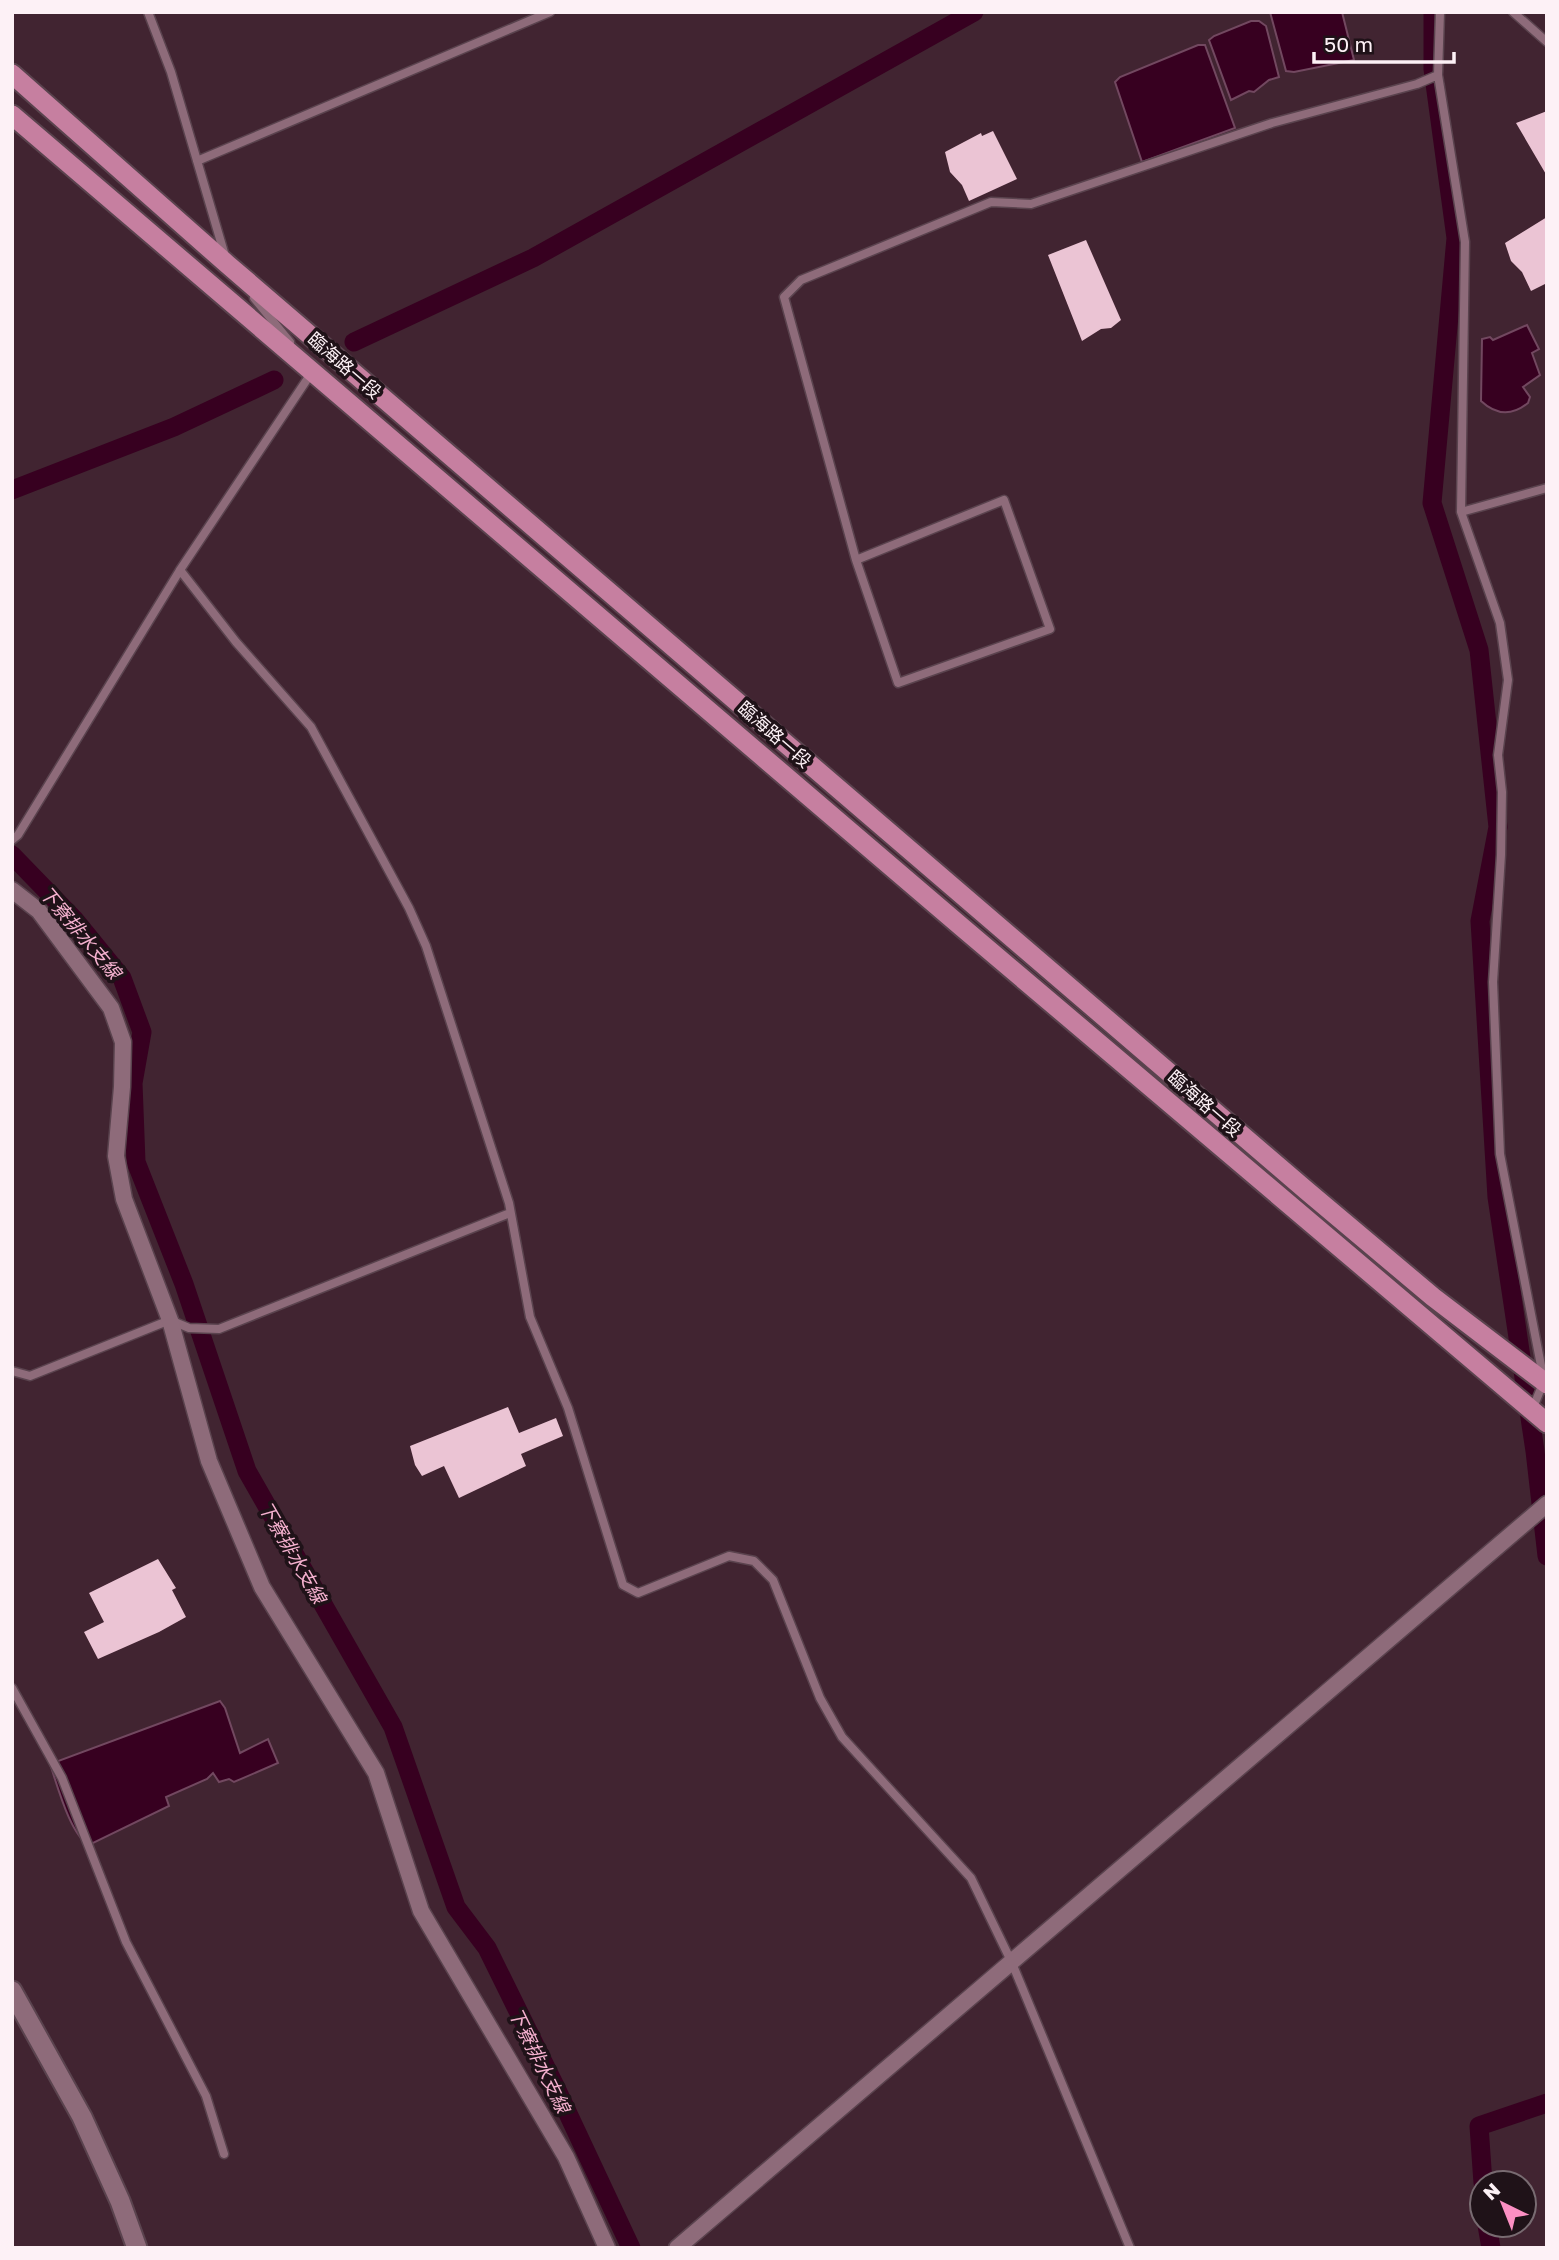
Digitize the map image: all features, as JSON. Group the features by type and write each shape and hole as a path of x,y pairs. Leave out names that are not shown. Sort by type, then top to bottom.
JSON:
{"main road":[{"name":"臨海路一段","path":"12,74 228,264 1307,1191 1433,1297 1545,1382"},
{"name":"臨海路一段","path":"12,115 1540,1417"}],"street":[{"path":"12,890 39,911 111,1008 115,1019 123,1042 116,1156 124,1199 170,1320 209,1461 262,1587 376,1773 421,1911 566,2157 607,2248"},
{"path":"677,2248 1547,1504"},
{"path":"12,1991 82,2117 138,2248"}],"lane":[{"path":"12,841 180,570 313,371 228,264 171,72 148,12"},
{"path":"197,161 550,12"},
{"path":"1440,12 1438,75 1465,242 1461,512 1500,623 1508,680 1498,754 1502,792 1502,855 1493,982 1500,1154 1545,1382 1540,1417"},
{"path":"1513,12 1547,42"},
{"path":"856,560 1004,500 1050,629 898,683 856,560 784,297 801,281 991,202 1031,204 1272,123 1417,84 1438,75"},
{"path":"1461,512 1547,488"},
{"path":"180,570 236,642 311,727 409,908 426,946 510,1213 530,1317 568,1408 623,1585 638,1593 729,1556 754,1561 773,1580 820,1698 842,1737 971,1878 1012,1963 1130,2248"},
{"path":"12,1371 30,1376 170,1320 189,1328 219,1329 510,1213"},
{"path":"12,1688 62,1778 126,1942 206,2096 224,2154"}],"shaded area":[{"path":"1270,12 1342,12 1354,60 1294,72 1286,71"},
{"path":"1251,21 1259,21 1266,26 1279,77 1269,80 1254,92 1249,91 1231,100 1209,40"},
{"path":"1198,45 1205,45 1235,128 1142,162 1115,82 1120,77"},
{"path":"1527,325 1539,349 1532,353 1540,375 1523,387 1530,397 1528,403 1510,412 1492,409 1481,401 1482,339 1490,337 1493,340"},
{"path":"220,1701 225,1708 240,1753 268,1739 278,1763 234,1782 229,1779 219,1782 213,1773 207,1779 166,1797 169,1806 89,1845 82,1839 70,1820 50,1764"}],"building":[{"path":"1547,111 1547,176 1516,123"},
{"path":"993,131 1017,179 969,201 962,185 950,172 945,152 981,133 982,136"},
{"path":"1547,217 1547,283 1531,291 1522,272 1511,261 1505,243"},
{"path":"1086,240 1121,320 1111,328 1101,329 1082,341 1048,255"},
{"path":"508,1407 519,1433 556,1418 563,1436 521,1454 526,1466 459,1498 444,1466 422,1476 415,1465 410,1446"},
{"path":"158,1559 176,1588 172,1590 186,1617 98,1659 84,1632 104,1622 89,1593"}],"waterway":[{"path":"354,342 533,258 974,12"},
{"path":"1433,12 1433,69 1456,238 1432,503 1479,650 1498,827 1480,921 1497,1197 1535,1451 1547,1556"},
{"path":"12,490 174,427 274,380"},
{"name":"下寮排水支線","path":"12,855 74,919 122,978 142,1032 133,1083 136,1162 184,1284 247,1471 393,1727 456,1907 487,1948 631,2248"},
{"path":"1482,2169 1479,2126 1547,2103"},
{"path":"1489,2239 1491,2248"}]}
